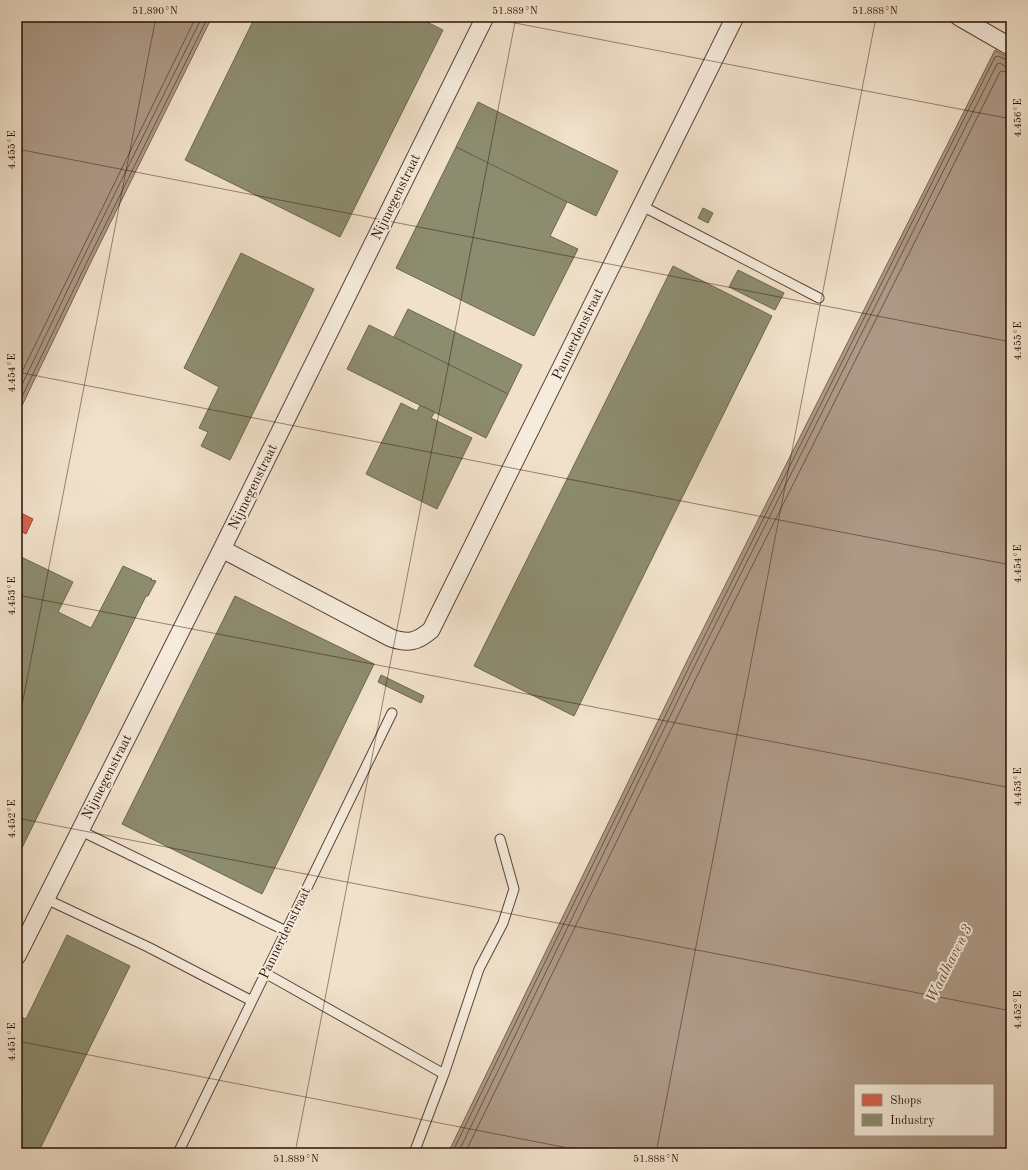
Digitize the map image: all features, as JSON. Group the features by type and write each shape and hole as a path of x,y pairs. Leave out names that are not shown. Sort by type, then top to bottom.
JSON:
{"street":[{"name":"Nijmegenstraat","path":"17,956 222,549 485,17"},
{"name":"Pannerdenstraat","path":"222,549 383,636 401,642 412,642 422,638 431,630 735,17"},
{"path":"959,17 1011,47"}],"lane":[{"path":"642,206 819,298"},
{"name":"Pannerdenstraat","path":"178,1153 392,713"},
{"path":"80,830 286,931"},
{"path":"414,1153 444,1074 479,969 503,923 514,889 500,839"},
{"path":"46,899 148,947 252,1000"},
{"path":"265,973 444,1074"}],"water":[{"path":"17,17 212,17 17,416"},
{"name":"Waalhaven 3","path":"995,50 1011,59 1011,1153 448,1153 688,659"}],"building: Shops":[{"path":"17,511 33,519 26,534 17,529"}],"building: Industry":[{"path":"255,17 417,17 443,30 340,237 185,160"},
{"path":"478,102 618,171 596,216 456,147"},
{"path":"456,147 567,202 550,236 578,249 534,336 396,268"},
{"path":"703,208 713,213 708,223 698,218"},
{"path":"241,253 314,289 230,460 201,446 208,432 199,428 219,387 184,368"},
{"path":"673,266 772,316 574,716 474,666"},
{"path":"738,270 784,293 775,310 729,287"},
{"path":"408,309 522,365 508,394 394,337"},
{"path":"369,325 508,394 486,438 347,369"},
{"path":"401,403 417,411 420,405 435,412 431,418 472,438 437,509 366,474"},
{"path":"17,555 73,582 58,612 91,628 123,566 152,579 152,581 156,581 148,596 146,596 17,858"},
{"path":"235,596 374,664 262,894 122,824"},
{"path":"381,675 424,696 421,703 378,682"},
{"path":"67,935 130,966 38,1153 17,1153 17,1015 26,1019"}]}
